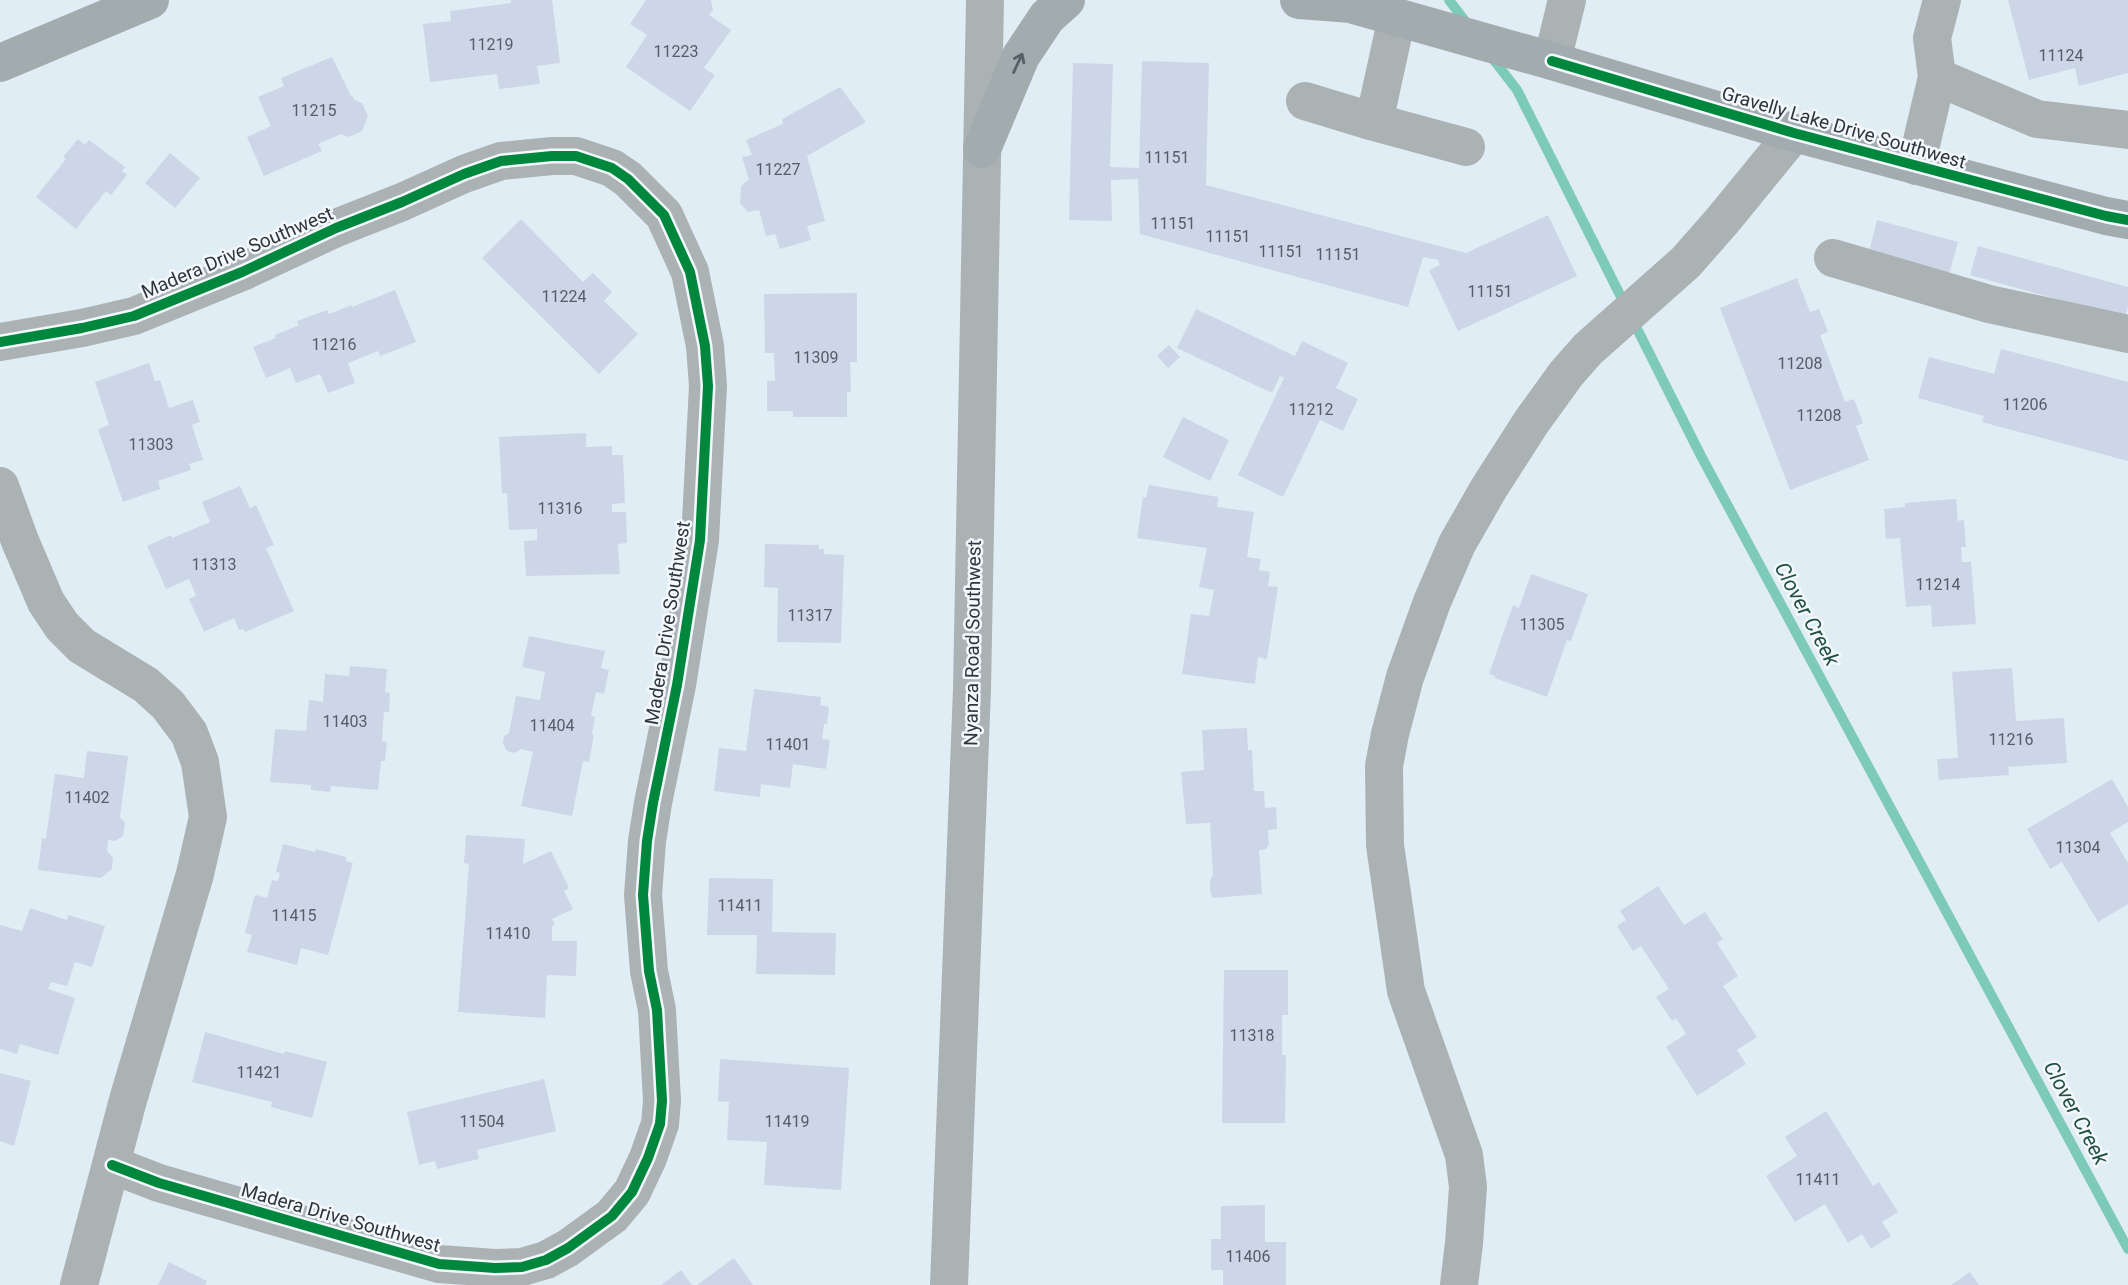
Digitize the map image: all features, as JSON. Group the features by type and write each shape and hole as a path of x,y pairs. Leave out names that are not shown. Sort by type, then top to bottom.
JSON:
{"main road":[{"path":"0,63 150,0"},
{"path":"982,149 1021,56 1047,17 1066,0"},
{"name":"Gravelly Lake Drive Southwest","path":"1299,0 1344,2 1794,133 2128,220"}],"street":[{"name":"Nyanza Road Southwest","path":"949,1285 972,689 985,0"},
{"path":"1552,61 1567,0"},
{"path":"1916,166 1937,77 1932,38 1942,0"},
{"path":"1374,122 1397,17"},
{"path":"1937,77 2037,119 2128,130"},
{"path":"1305,102 1466,147"},
{"path":"1459,1285 1468,1187 1464,1155 1406,991 1385,845 1384,765 1405,677 1432,602 1457,544 1532,421 1588,349 1686,262 1794,133"},
{"name":"Madera Drive Southwest","path":"0,342 134,316 243,272 337,228 464,174 501,161 576,156 612,168 628,178 664,215 690,272 705,346 708,386 700,540 677,685 653,803 643,895 649,971 657,1010 662,1101 660,1124 632,1192 612,1216 557,1254 522,1267 495,1268 439,1264 159,1183 111,1165"},
{"path":"1833,258 1989,303 2128,334"},
{"path":"0,486 46,602 62,626 82,646 146,685 168,705 189,733 200,762 208,817 195,874 128,1100 79,1285"}],"building":[{"path":"511,0 552,0 560,63 537,66 540,84 499,89 497,74 430,82 423,24 451,21 450,11 511,3"},
{"path":"646,0 711,0 713,10 709,15 731,30 704,68 715,75 690,111 626,67 647,35 630,24"},
{"path":"2008,0 2128,0 2128,73 2079,86 2075,68 2029,80"},
{"path":"332,57 351,96 362,103 368,116 362,131 349,137 341,134 318,144 322,151 264,176 247,137 271,126 258,97 284,86 281,78"},
{"path":"1142,61 1209,63 1206,185 1466,253 1548,215 1577,276 1458,331 1429,270 1440,265 1438,260 1423,257 1408,307 1140,234 1138,179 1111,180 1112,221 1069,220 1073,63 1113,64 1110,167 1139,168"},
{"path":"840,87 866,122 807,156 825,221 807,226 811,240 780,249 775,234 766,236 759,210 748,212 740,203 741,187 749,180 742,157 752,155 746,140 783,124 782,119"},
{"path":"78,139 85,145 89,140 125,167 122,171 127,175 111,195 106,191 76,229 36,197"},
{"path":"170,153 200,178 175,208 145,183"},
{"path":"521,219 583,282 593,273 612,292 604,301 638,334 599,374 482,258"},
{"path":"1877,220 1958,242 1947,282 1867,260"},
{"path":"1978,246 2128,287 2125,318 1970,275"},
{"path":"1797,278 1810,312 1819,309 1828,332 1820,335 1845,402 1854,399 1863,423 1856,426 1869,460 1790,490 1720,308"},
{"path":"395,290 416,342 380,356 378,351 348,363 355,383 328,393 320,374 296,383 290,368 266,378 253,347 299,325 297,321 327,310 329,314 352,307"},
{"path":"857,293 857,362 850,362 851,392 847,392 847,417 793,417 793,411 767,411 767,381 775,381 774,353 765,353 764,294"},
{"path":"1196,309 1295,356 1302,341 1348,363 1336,388 1358,399 1343,431 1320,420 1283,497 1238,475 1284,378 1280,376 1272,393 1177,348"},
{"path":"1169,345 1180,357 1168,368 1157,356"},
{"path":"2001,349 2128,382 2128,461 1982,422 1984,416 1918,398 1929,357 1994,374"},
{"path":"149,363 155,381 160,380 169,408 193,400 200,422 192,425 203,460 189,464 191,470 158,481 160,489 123,502 98,429 109,425 95,382"},
{"path":"1183,417 1229,440 1210,481 1163,457"},
{"path":"586,433 586,447 612,446 612,455 623,455 625,503 612,504 612,512 626,512 627,543 618,544 620,574 526,576 524,541 537,540 537,529 509,530 507,493 502,493 499,437"},
{"path":"1149,485 1218,497 1217,507 1254,512 1247,557 1261,559 1259,570 1270,572 1268,586 1278,587 1267,659 1258,657 1255,684 1182,674 1191,614 1209,616 1214,590 1199,587 1207,548 1137,538 1143,497 1146,498"},
{"path":"240,486 250,508 256,505 274,545 266,548 294,611 245,632 244,629 239,630 234,618 204,632 189,599 196,596 189,579 166,589 147,546 210,522 202,502"},
{"path":"1956,499 1958,521 1964,520 1966,547 1961,547 1962,562 1971,562 1976,624 1932,627 1931,605 1906,607 1900,538 1886,539 1884,509 1905,507 1905,503"},
{"path":"765,544 819,545 819,549 824,549 824,554 844,555 841,643 777,642 778,588 764,587"},
{"path":"1531,574 1588,594 1571,641 1567,640 1547,697 1489,674 1513,605 1519,608"},
{"path":"529,636 605,651 601,668 609,670 604,694 596,692 591,716 595,717 589,762 583,761 572,816 521,806 533,752 521,749 515,753 507,751 503,744 504,736 509,733 516,696 540,700 545,672 522,667"},
{"path":"350,666 387,669 385,692 390,693 389,712 384,712 382,741 387,742 385,761 381,761 378,790 331,786 330,792 311,790 311,785 270,782 275,729 306,731 309,700 323,702 325,674 349,676"},
{"path":"2012,668 2016,721 2064,718 2067,763 2008,767 2009,775 1939,780 1937,759 1958,758 1952,672"},
{"path":"754,689 821,697 820,705 829,707 822,739 830,740 826,769 793,764 790,788 761,784 760,797 714,791 719,748 746,751"},
{"path":"1247,728 1248,750 1252,750 1254,791 1264,791 1265,808 1276,807 1277,829 1268,830 1269,846 1259,850 1262,894 1213,898 1210,891 1213,875 1210,823 1186,824 1181,772 1204,770 1202,730"},
{"path":"87,751 128,756 120,817 125,823 123,836 115,841 108,840 107,851 113,858 112,869 101,878 38,870 42,838 46,839 55,774 84,778"},
{"path":"2112,779 2128,807 2128,822 2110,833 2128,863 2128,904 2098,922 2062,862 2050,869 2027,829"},
{"path":"466,835 525,839 523,864 551,851 569,888 564,891 573,909 552,919 555,924 552,926 552,941 577,941 576,976 547,975 545,1018 458,1012 469,864 464,863"},
{"path":"283,844 346,857 346,861 353,863 328,955 301,948 297,965 247,952 252,935 245,933 254,898 256,895 267,898 272,880 278,881 280,873 276,872"},
{"path":"709,878 773,879 772,932 836,933 835,975 756,974 757,935 707,935"},
{"path":"1658,886 1684,925 1705,912 1723,939 1717,943 1738,976 1723,986 1757,1037 1737,1050 1746,1064 1697,1096 1666,1047 1686,1034 1676,1018 1672,1021 1656,997 1669,989 1641,946 1633,951 1617,926 1626,920 1620,911"},
{"path":"30,908 67,920 68,915 105,926 92,967 75,962 67,986 51,982 48,989 75,998 58,1055 20,1044 17,1054 0,1049 0,925 22,931"},
{"path":"1224,970 1288,970 1288,1015 1282,1015 1282,1055 1286,1055 1285,1123 1222,1123"},
{"path":"205,1032 284,1054 285,1051 327,1062 312,1118 271,1107 272,1102 192,1082"},
{"path":"720,1059 849,1068 841,1190 764,1185 767,1142 727,1140 729,1102 718,1101"},
{"path":"0,1073 31,1081 14,1146 0,1141"},
{"path":"544,1079 556,1131 477,1150 479,1159 437,1169 435,1161 419,1165 407,1112"},
{"path":"1826,1111 1873,1186 1879,1182 1898,1212 1882,1222 1891,1236 1871,1249 1862,1234 1848,1243 1825,1204 1795,1222 1766,1176 1797,1156 1785,1137"},
{"path":"1265,1205 1265,1242 1286,1242 1286,1285 1223,1285 1223,1270 1211,1270 1211,1239 1221,1239 1221,1206"},
{"path":"734,1258 753,1285 697,1285"},
{"path":"169,1262 207,1281 205,1285 158,1285"},
{"path":"681,1270 692,1285 661,1285"},
{"path":"1970,1272 1979,1285 1951,1285"}],"waterway":[{"name":"Clover Creek","path":"1449,0 1468,25"},
{"name":"Clover Creek","path":"1490,55 1517,90 1701,456 2128,1249"}],"cycle path":[{"path":"1552,61 1794,133 2128,220"},
{"path":"0,342 134,316 242,272 336,228 501,161 576,156 612,168 628,179 664,215 690,272 705,346 708,386 700,540 677,685 653,803 643,895 649,971 657,1010 662,1101 660,1124 632,1192 612,1216 568,1248 546,1260 522,1267 495,1268 439,1264 159,1183 112,1165"}]}
